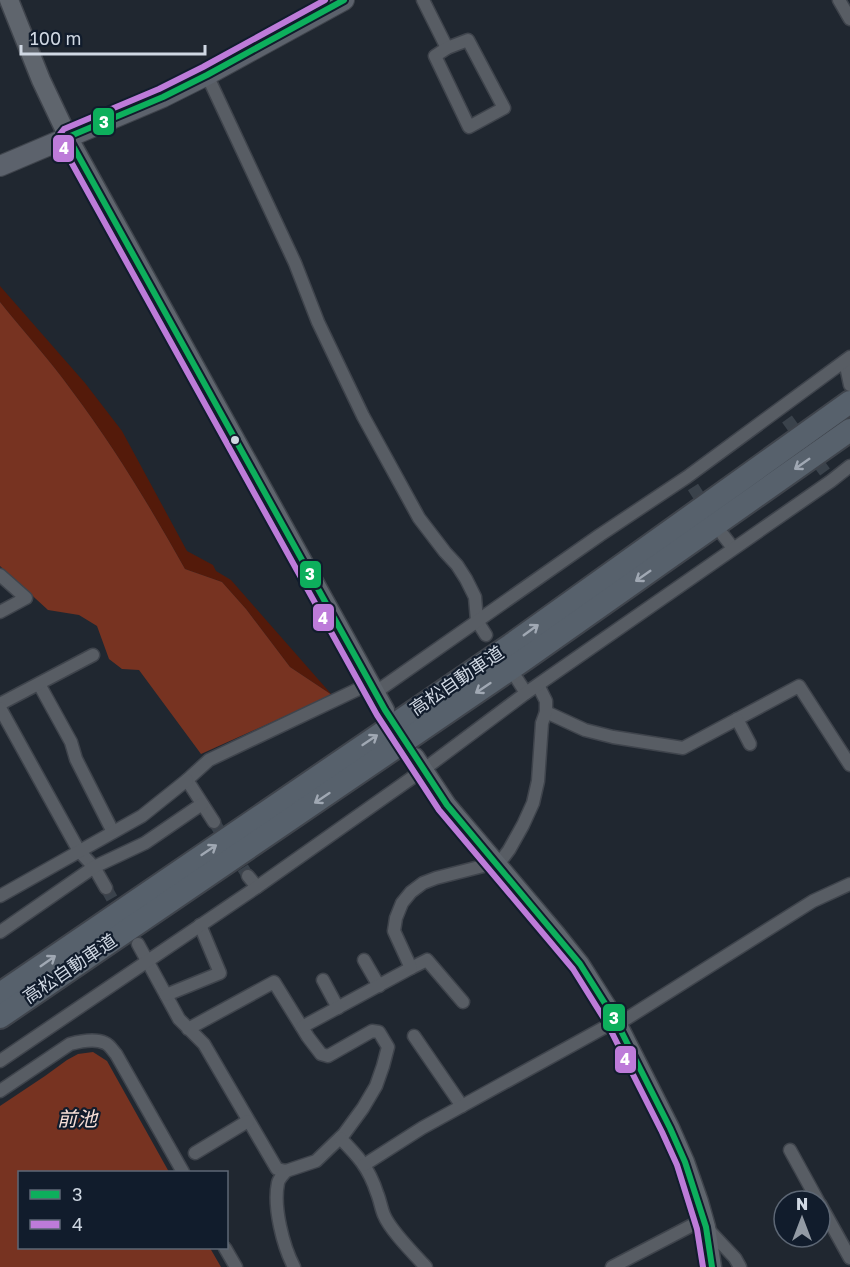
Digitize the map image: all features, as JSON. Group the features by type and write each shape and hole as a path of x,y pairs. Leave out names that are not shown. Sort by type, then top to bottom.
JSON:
{"highway":[{"name":"高松自動車道","path":"0,994 511,645 850,402"},
{"name":"高松自動車道","path":"0,1017 525,659 850,430"}],"main road":[{"path":"9,0 40,80 68,137 386,710"},
{"path":"0,166 163,97 344,0"},
{"path":"419,763 447,806 556,934 604,999 670,1128 699,1202 712,1267"}],"street":[{"path":"423,0 447,48"},
{"path":"839,0 850,19"},
{"path":"468,40 504,108 469,127 435,56 447,48 468,40"},
{"path":"207,75 295,263 318,322 363,416 419,518 466,579 475,597 477,621 486,635"},
{"path":"0,896 142,816 209,760 374,687 477,621 600,535 690,482 784,414 848,359"},
{"path":"848,359 850,385"},
{"path":"0,1061 257,887 419,763 538,685 733,549 828,476 850,466"},
{"path":"723,535 733,549"},
{"path":"0,574 26,598 0,612"},
{"path":"93,655 0,706 79,851 94,867 106,888"},
{"path":"517,679 526,693"},
{"path":"39,684 71,742 76,759 113,832"},
{"path":"411,968 394,931 402,903 423,883 495,863 503,858 533,803 538,780 542,723 546,712 546,701 538,685"},
{"path":"546,712 585,730 613,737 683,748 799,686 850,765"},
{"path":"737,719 750,744"},
{"path":"187,780 214,822"},
{"path":"0,932 94,867 145,843 202,804"},
{"path":"248,876 257,887"},
{"path":"364,1165 422,1128 617,1022 813,901 850,884"},
{"path":"166,995 220,973 200,925"},
{"path":"138,944 178,1019 188,1029 204,1044 277,1169 286,1171 316,1161 340,1138 363,1108 376,1086 387,1047 379,1032 372,1031 328,1056 321,1054 274,982 188,1029"},
{"path":"364,960 378,986"},
{"path":"302,1027 427,960 463,1002"},
{"path":"323,980 338,1008"},
{"path":"414,1036 462,1106"},
{"path":"0,1091 70,1044 82,1041 107,1044 116,1054 182,1171"},
{"path":"195,1153 248,1121"},
{"path":"340,1138 362,1160 377,1191 388,1224 426,1267"},
{"path":"790,1150 812,1189"},
{"path":"286,1171 279,1180 277,1198 282,1236 287,1255 294,1267"},
{"path":"612,1267 705,1223 740,1267"},
{"path":"832,1224 849,1253"},
{"path":"226,1249 236,1267"}],"shaded area":[{"path":"0,286 85,383 122,431 187,551 213,565 216,571 231,580 332,695 290,667 246,609 222,582 185,569 88,412 0,302"}],"water":[{"path":"0,302 88,412 185,569 222,582 246,609 290,667 332,695 201,754 139,670 122,669 109,659 97,626 79,615 48,610 0,566"},
{"name":"前池","path":"93,1052 107,1061 168,1171 18,1171 18,1249 211,1249 221,1267 0,1267 0,1106 78,1054"}],"tunnel":[{"path":"787,419 825,472"},
{"path":"693,487 707,509"},
{"path":"214,822 248,876"},
{"path":"106,888 122,916"}],"transit line":[{"name":"4","path":"325,0 159,89 64,129 59,140 377,715 439,810 573,969 608,1025 677,1165 697,1229 703,1267"},
{"name":"3","path":"344,0 163,97 68,137 385,710 447,805 580,964 616,1021 685,1162 706,1227 712,1267"}]}
